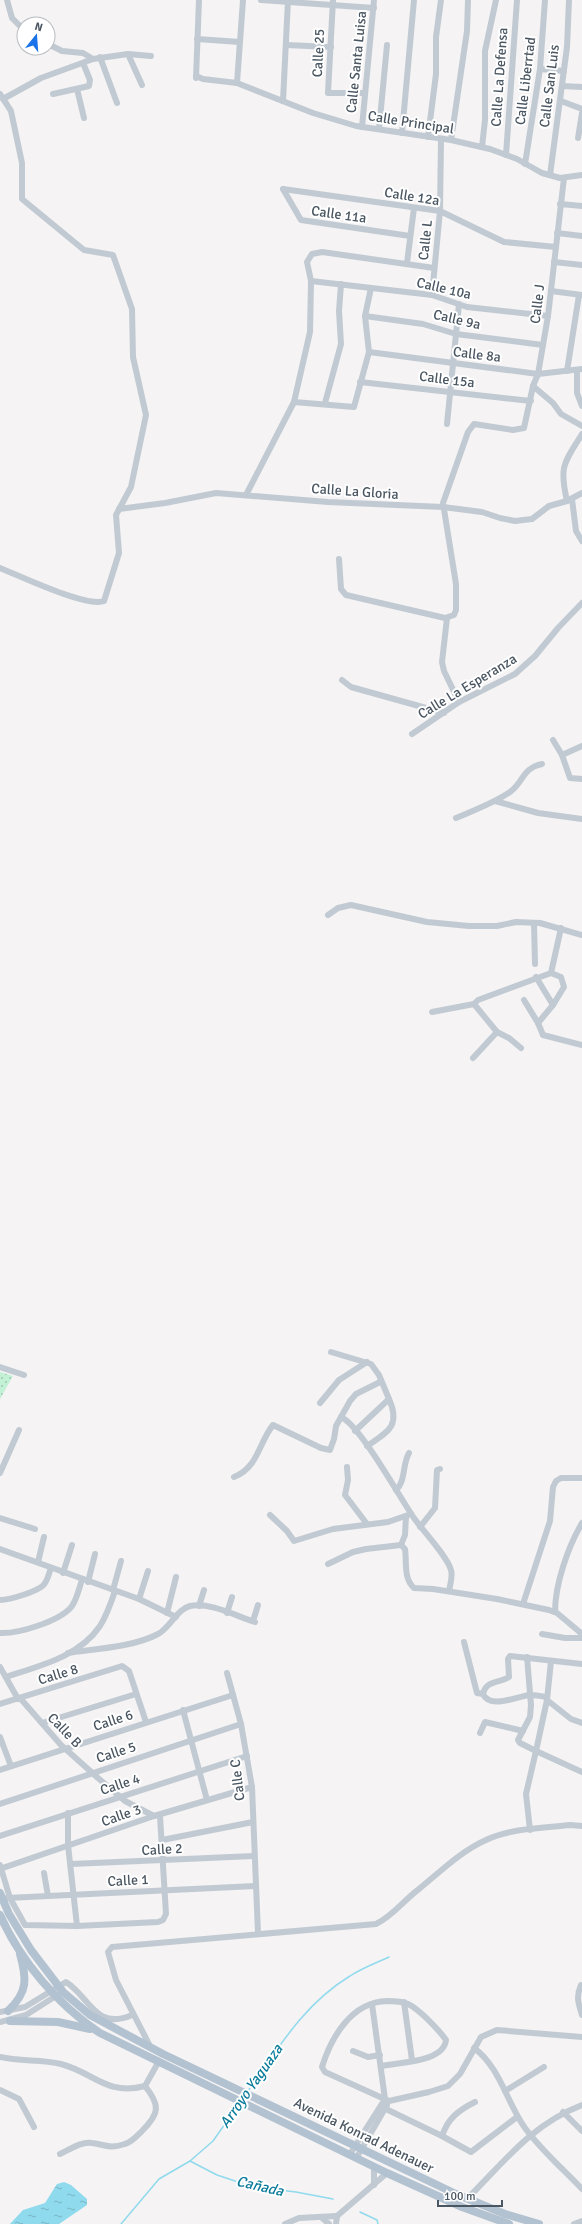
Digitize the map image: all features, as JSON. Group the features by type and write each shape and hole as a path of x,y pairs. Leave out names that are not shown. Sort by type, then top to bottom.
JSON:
{"main road":[{"path":"1,1896 57,1991 72,2013 100,2032"},
{"path":"0,1915 19,1949 57,1991"},
{"path":"4,2012 18,2001 25,1985 24,1971 19,1949"},
{"name":"Avenida Konrad Adenauer","path":"57,1991 100,2022 151,2048 467,2199 505,2214 540,2224"},
{"path":"10,2021 58,2022 100,2032"},
{"name":"Avenida Konrad Adenauer","path":"100,2032 254,2106 374,2167 462,2207 510,2224"}],"street":[{"path":"6,0 12,18 16,22"},
{"path":"199,0 197,39 240,42"},
{"path":"237,83 243,0"},
{"path":"261,0 333,2 374,8"},
{"name":"Calle Santa Luisa","path":"362,127 374,0"},
{"path":"402,132 414,0"},
{"path":"428,137 436,74 436,37 441,0"},
{"path":"451,140 467,30 468,0"},
{"path":"482,147 485,120 486,51 496,0"},
{"name":"Calle La Defensa","path":"506,155 517,0"},
{"name":"Calle Liberrtad","path":"525,164 540,69 545,0"},
{"name":"Calle San Luis","path":"550,175 561,101 569,0"},
{"path":"283,101 288,1"},
{"name":"Calle 25","path":"333,2 328,93 366,93"},
{"name":"Calle Principal","path":"197,39 196,78 237,83 313,113 362,127 451,140 482,147 506,155 550,175 564,178 582,175"},
{"path":"286,44 331,47"},
{"path":"378,129 387,45"},
{"path":"56,48 62,51 83,53 93,59"},
{"path":"128,54 142,85"},
{"path":"0,568 82,601 98,604 104,602 119,553 116,515 131,487 146,415 133,357 132,309 113,255 84,250 22,199 22,163 11,111 2,97 41,78 100,57 128,54 151,56"},
{"path":"100,57 117,103"},
{"path":"53,94 88,86 90,80 83,63"},
{"path":"540,69 564,71"},
{"path":"562,86 582,87"},
{"path":"76,89 84,118"},
{"path":"561,101 582,109"},
{"path":"578,138 582,113"},
{"name":"Calle L","path":"432,295 440,211 441,139"},
{"name":"Calle J","path":"443,507 443,503 471,427 478,423 522,430 525,424 533,386 538,374 548,316 564,178"},
{"name":"Calle 12a","path":"283,189 440,211 504,242 556,247"},
{"name":"Calle 11a","path":"283,189 301,220 410,236"},
{"path":"560,204 582,206"},
{"path":"407,263 414,208"},
{"path":"557,233 582,236"},
{"path":"246,495 294,402 310,332 311,281 308,262 312,254 322,252 434,268"},
{"path":"554,262 582,265"},
{"name":"Calle 10a","path":"311,281 432,295 467,307 548,316"},
{"path":"325,403 341,344 339,311 341,284"},
{"path":"294,402 325,403 354,407 369,352 365,316 371,288"},
{"path":"551,291 581,295 567,371"},
{"path":"447,424 460,304"},
{"name":"Calle 9a","path":"365,316 423,324 456,334 543,345"},
{"name":"Calle 8a","path":"369,352 538,374 579,369"},
{"path":"579,369 577,393 582,406"},
{"name":"Calle 15a","path":"360,382 530,401"},
{"path":"533,386 553,403 561,414 582,426"},
{"path":"582,434 566,459 562,472 570,500 576,531 582,541"},
{"name":"Calle La Gloria","path":"119,509 165,503 216,493 328,502 443,507 482,512 515,521 532,519 550,506 570,500 582,493"},
{"path":"339,559 341,589 346,596 447,618 454,615 456,610 456,596 443,507"},
{"name":"Calle La Esperanza","path":"412,734 459,702 515,674 535,656 558,628 582,603"},
{"path":"447,618 442,662 444,671 459,702"},
{"path":"342,680 351,687 444,713"},
{"path":"553,740 562,755 570,778 582,779"},
{"path":"562,755 582,746"},
{"path":"456,818 495,801 512,790 525,773 533,766 542,764"},
{"path":"495,801 538,814 582,820"},
{"path":"328,915 338,908 350,905 427,922 469,926 534,923 561,928 582,935"},
{"path":"534,923 536,964"},
{"path":"551,973 561,928"},
{"path":"432,1012 474,1004 478,1000 536,977 551,973 561,977 564,988 553,1005 538,1023"},
{"path":"536,977 553,1005"},
{"path":"524,1000 538,1023 543,1035 582,1045"},
{"path":"474,1004 497,1032 509,1038 521,1048"},
{"path":"473,1058 497,1032"},
{"path":"331,1352 367,1362 374,1368 379,1375 380,1382 395,1412 393,1424 384,1435 367,1446"},
{"path":"320,1403 339,1380 367,1362"},
{"path":"0,1367 24,1375"},
{"path":"234,1477 242,1474 251,1464 273,1425 327,1451 332,1446 336,1426 350,1400 356,1394 380,1382"},
{"path":"355,1430 389,1399"},
{"path":"342,1417 355,1430 367,1446 396,1490 409,1515 449,1565 451,1575 449,1591"},
{"path":"0,1473 19,1430"},
{"path":"396,1490 401,1484 408,1453"},
{"path":"347,1467 348,1480 345,1495 368,1524"},
{"path":"420,1527 435,1508 438,1470 440,1469"},
{"path":"523,1604 550,1521 553,1487 556,1481 561,1478 582,1478"},
{"path":"270,1516 287,1531 294,1541 333,1529 388,1522 409,1515"},
{"path":"401,1545 405,1535 409,1515"},
{"path":"0,1518 35,1529"},
{"path":"555,1612 557,1587 572,1544 582,1523"},
{"path":"38,1562 44,1537"},
{"path":"63,1573 72,1545"},
{"path":"328,1564 353,1552 401,1545"},
{"path":"401,1545 405,1549 405,1567 409,1584 418,1590 449,1591 523,1604 555,1612 582,1634"},
{"path":"0,1551 38,1562 63,1573 138,1600 176,1617"},
{"path":"0,1633 34,1627 60,1616 72,1607 85,1581 94,1554"},
{"path":"68,1654 100,1626 114,1591 121,1561"},
{"path":"0,1600 9,1599 40,1588 45,1584 51,1568"},
{"path":"138,1600 148,1571"},
{"path":"166,1613 176,1577"},
{"path":"199,1606 204,1590"},
{"path":"227,1612 232,1597"},
{"path":"6,1677 53,1661 68,1654 144,1640 158,1634 184,1608 199,1606 227,1612 254,1622 258,1605"},
{"path":"542,1634 565,1638 582,1638"},
{"path":"83,1642 87,1650"},
{"path":"464,1642 477,1693 483,1694 486,1699 501,1702 531,1695 546,1698 571,1719 582,1723"},
{"path":"483,1694 486,1686 489,1684 509,1677 509,1657 527,1657 582,1664"},
{"path":"527,1657 531,1695 530,1717 518,1742 582,1772"},
{"path":"530,1830 526,1794 546,1698 551,1661"},
{"name":"Calle 8","path":"0,1704 122,1666 129,1671 136,1694"},
{"name":"Calle B","path":"0,1667 19,1698 65,1748 125,1801 157,1816"},
{"name":"Calle C","path":"227,1673 241,1724 252,1786 252,1822 258,1933"},
{"path":"42,1723 136,1694 146,1722"},
{"name":"Calle 6","path":"0,1770 233,1695"},
{"path":"183,1710 207,1800"},
{"path":"480,1733 485,1722 523,1731"},
{"name":"Calle 5","path":"0,1804 92,1772 241,1724"},
{"path":"0,1737 11,1766"},
{"name":"Calle 4","path":"0,1836 247,1756"},
{"name":"Calle 3","path":"0,1868 252,1786"},
{"path":"68,1814 68,1845 77,1926"},
{"path":"0,1868 20,1927 158,1922 162,1920 166,1914 162,1840 157,1816"},
{"path":"162,1840 252,1822"},
{"path":"151,2048 132,2015 116,1980 108,1952 112,1947 258,1933 376,1924 387,1919 406,1899 468,1850 500,1835 570,1825 582,1826"},
{"name":"Calle 2","path":"71,1864 254,1856"},
{"path":"44,1873 48,1896"},
{"name":"Calle 1","path":"1,1896 10,1898 255,1886"},
{"path":"0,2022 10,2021 31,2013 57,1991 63,1982 68,1983 95,2011 107,2018 119,2020 132,2015"},
{"path":"581,1985 577,1992 577,2002 582,2015"},
{"path":"4,2012 25,2007 57,1991"},
{"path":"382,2066 437,2055 444,2048 446,2040 414,2009 404,2002 383,2001 372,2004 352,2015 340,2028 326,2053 322,2071 387,2100 429,2092 448,2086 460,2074 481,2037 497,2030 582,2037"},
{"path":"404,2002 412,2060"},
{"path":"359,2147 386,2109 387,2100 372,2004"},
{"path":"474,2048 484,2056 505,2091 517,2117 530,2135 582,2189"},
{"path":"353,2051 368,2057 380,2055"},
{"path":"1,2059 59,2064 118,2089 145,2086"},
{"path":"145,2086 159,2061"},
{"path":"505,2091 544,2067"},
{"path":"60,2154 85,2143 91,2143 108,2148 127,2144 134,2140 153,2120 156,2112 156,2101 145,2086"},
{"path":"0,2090 19,2099 34,2127"},
{"path":"354,2156 387,2100"},
{"path":"442,2136 446,2124 453,2116 475,2102"},
{"path":"467,2199 530,2135 563,2112 582,2105"},
{"path":"386,2109 472,2152 517,2117"},
{"path":"563,2112 582,2131"},
{"path":"374,2167 374,2185"},
{"path":"287,2223 299,2218 337,2216 388,2173"},
{"path":"336,2224 337,2216"},
{"path":"321,2217 329,2224"},
{"path":"574,2224 582,2221"}],"green space":[{"path":"0,1372 13,1376 0,1399"}],"water":[{"path":"64,2182 71,2185 87,2199 87,2205 59,2224 10,2224 23,2210 45,2203 57,2184"}],"waterway":[{"name":"Arroyo Yaguaza","path":"248,2091 293,2028 319,1999 355,1973 389,1957"},
{"name":"Arroyo Yaguaza","path":"121,2224 159,2179 190,2161 213,2141 239,2104"},
{"name":"Cañada","path":"190,2161 217,2175 253,2187 296,2192 333,2199"},
{"name":"Cañada","path":"360,2212 377,2220 378,2224"}]}
